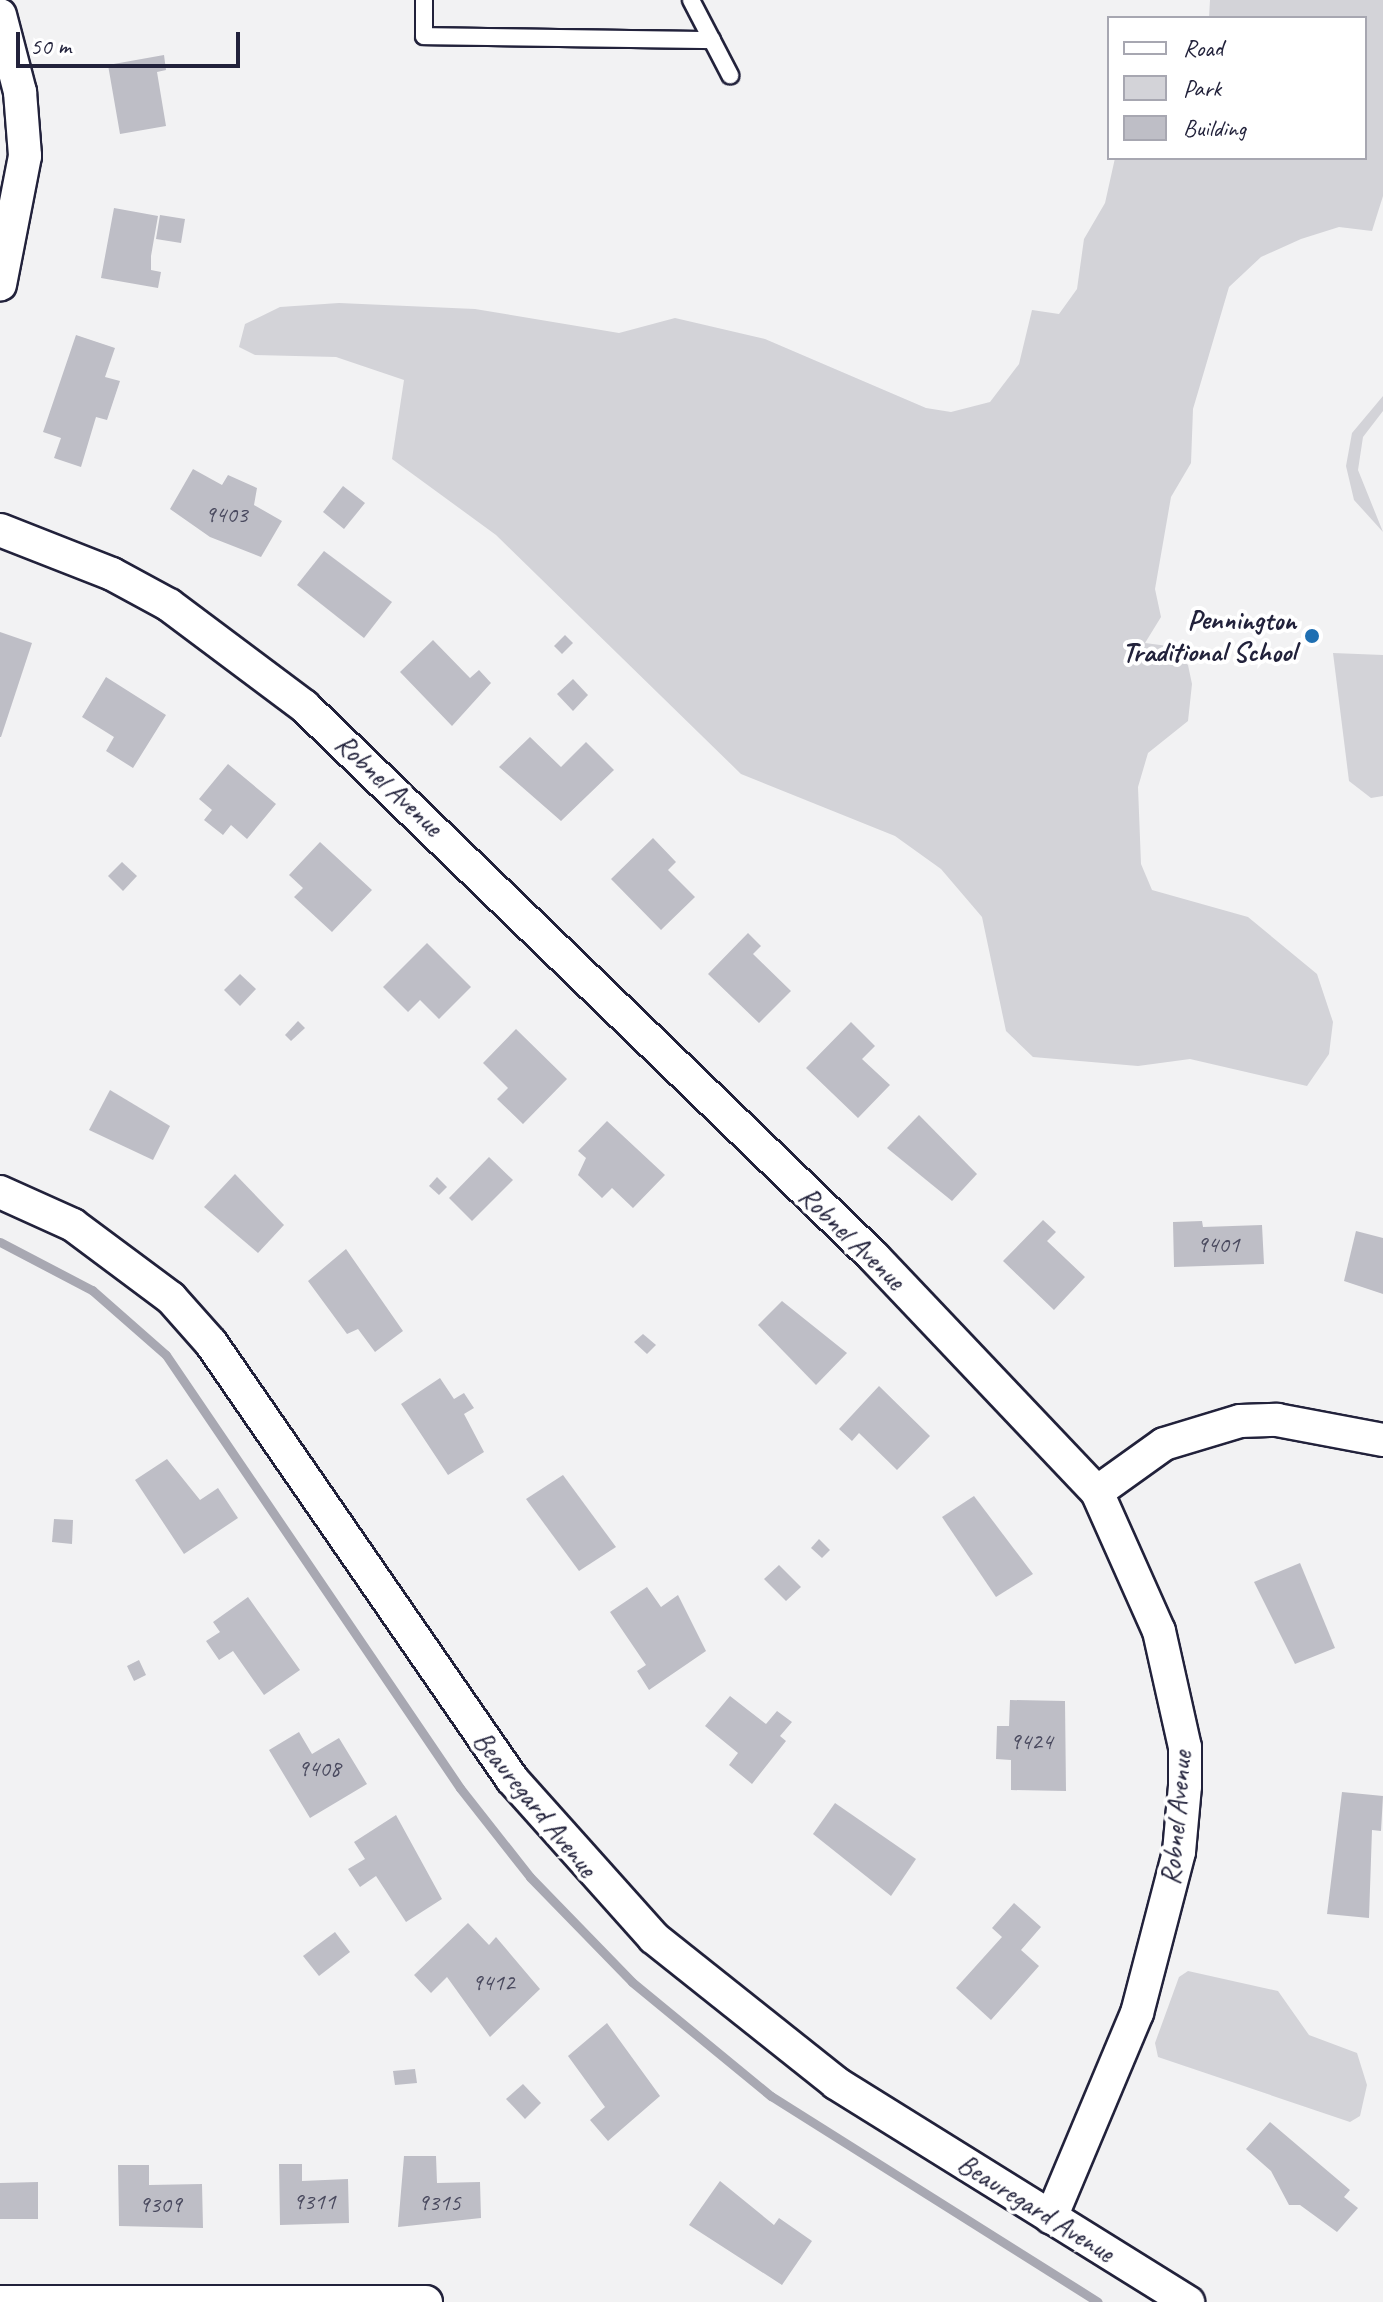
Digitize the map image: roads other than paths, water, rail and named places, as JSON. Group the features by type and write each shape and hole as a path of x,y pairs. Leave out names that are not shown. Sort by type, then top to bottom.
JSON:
{"street":[{"path":"0,15 20,92 25,156 0,285"},
{"name":"Robnel Avenue","path":"0,530 112,574 169,605 304,706 885,1269 1097,1492 1159,1631 1185,1747 1185,1786 1176,1868 1137,2013 1051,2218"},
{"name":"Beauregard Avenue","path":"0,1192 126,1258 181,1309 512,1779 654,1938 824,2075 1188,2302"},
{"path":"1097,1492 1164,1444 1240,1421 1277,1420 1383,1440"},
{"path":"0,2302 426,2302"}],"lane":[{"path":"424,0 424,36 712,40"},
{"path":"691,0 730,75"}],"waterway":[{"path":"0,1242 92,1290 166,1355 460,1788 530,1877 632,1982 771,2096 1098,2302"}],"place":[{"name":"Pennington Traditional School","path":"1312,636"}]}
